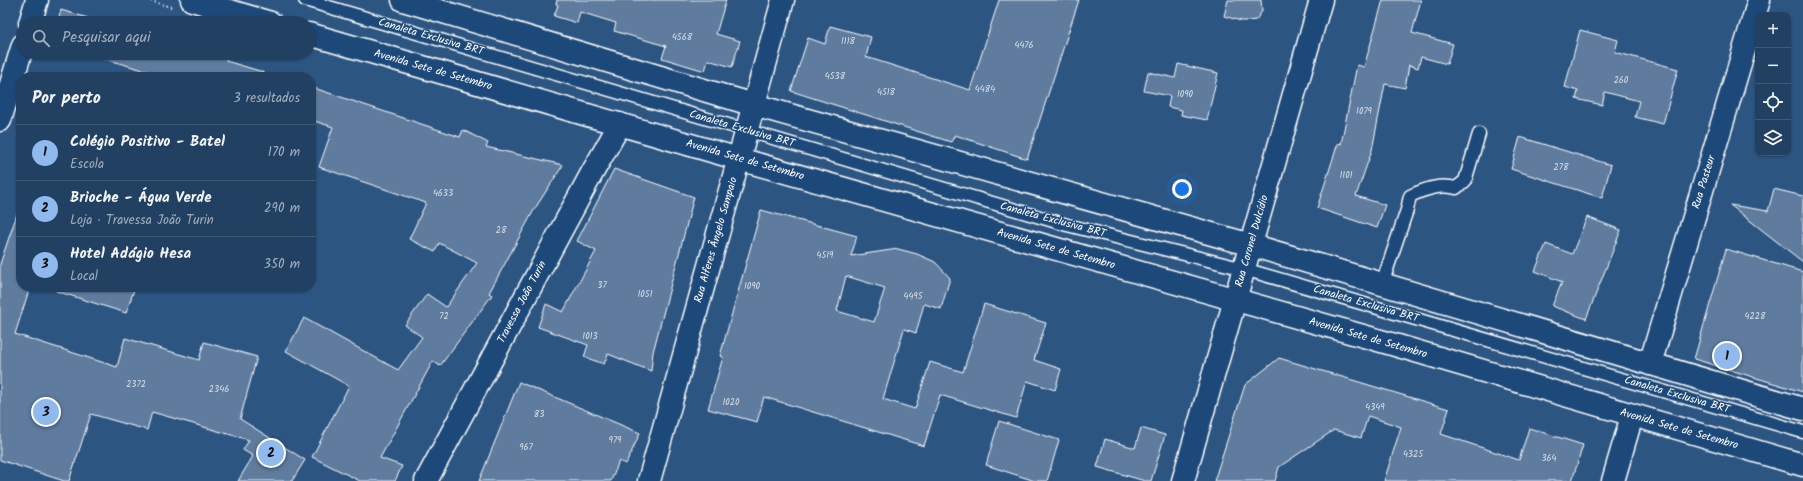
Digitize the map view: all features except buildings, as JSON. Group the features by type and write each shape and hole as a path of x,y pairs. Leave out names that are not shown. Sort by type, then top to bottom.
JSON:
{"main road":[{"path":"32,16 37,0"},
{"path":"192,0 247,16"},
{"path":"403,0 754,105 1251,245 1803,409"},
{"name":"Rua Alferes Ângelo Sampaio","path":"649,481 783,0"},
{"name":"Rua Coronel Dulcídio","path":"1183,481 1321,0"},
{"name":"Rua Pasteur","path":"1650,364 1759,0"},
{"name":"Avenida Sete de Setembro","path":"316,36 739,159 1388,343 1632,416 1803,465"},
{"path":"0,120 6,82 16,60"},
{"name":"Travessa João Turin","path":"426,481 592,173 620,124"},
{"path":"1613,481 1632,416"}],"lane":[{"name":"Canaleta Exclusiva BRT","path":"305,0 1067,224 1244,269 1803,432"},
{"path":"1382,284 1407,210 1410,196 1425,189 1446,186 1456,188 1465,181 1479,134"}],"place":[{"name":"Colégio Positivo - Batel","path":"1727,356"},
{"name":"Hotel Adágio Hesa","path":"46,412"},
{"name":"Brioche - Água Verde","path":"271,453"}]}
